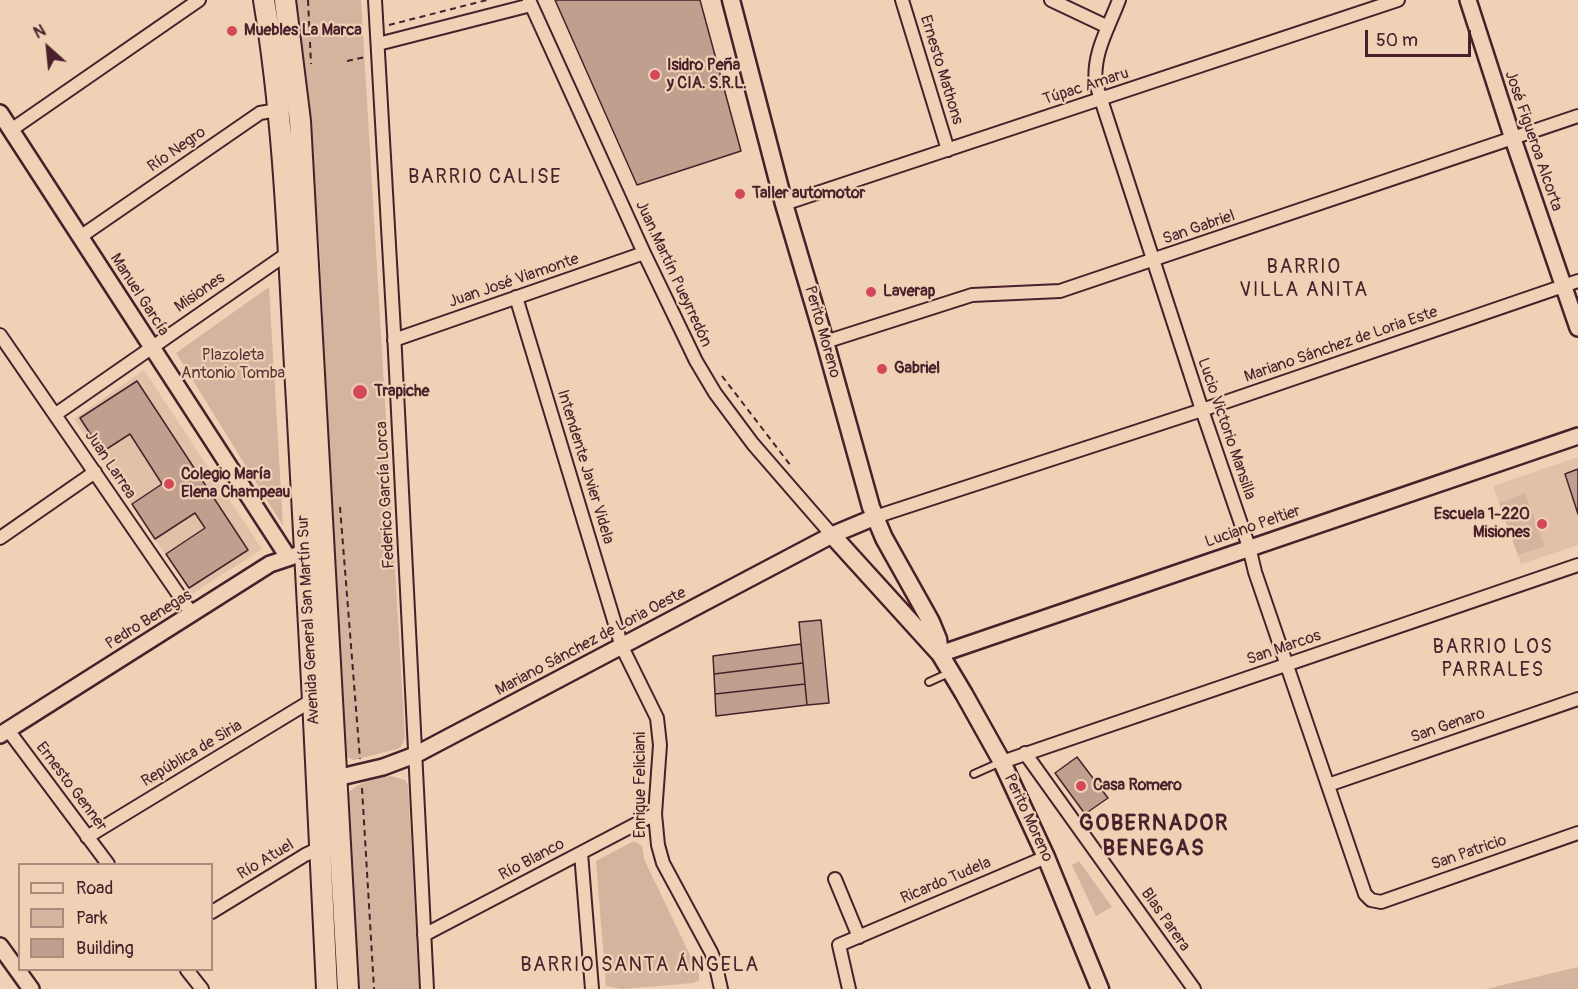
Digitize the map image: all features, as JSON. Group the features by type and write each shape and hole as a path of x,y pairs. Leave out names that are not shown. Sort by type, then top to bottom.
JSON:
{"main road":[{"name":"Avenida General San Martín Sur","path":"264,0 298,250"},
{"name":"Avenida General San Martín Sur","path":"285,0 299,106 298,250 306,554 314,699 340,843 348,989"},
{"name":"Perito Moreno","path":"731,0 784,204 875,517 931,622 938,639 940,654"},
{"name":"Perito Moreno","path":"831,535 940,654 951,672 1002,762 1046,857 1100,989"},
{"name":"Avenida General San Martín Sur","path":"306,554 327,780 321,847 327,989"}],"street":[{"path":"11,130 198,0"},
{"name":"Federico García Lorca","path":"375,0 427,989"},
{"name":"Ernesto Mathons","path":"902,0 948,150"},
{"path":"1051,0 1108,27"},
{"name":"Lucio Victorio Mansilla","path":"1119,0 1097,56 1094,70 1100,99 1255,572 1365,894 1371,900"},
{"name":"Túpac Amaru","path":"784,204 1398,0"},
{"name":"José Figueroa Alcorta","path":"1468,0 1513,139 1571,284 1578,328"},
{"path":"378,44 530,2"},
{"name":"Juan Martín Pueyrredón","path":"530,2 644,253 696,361 715,393 753,444 831,535"},
{"name":"Río Negro","path":"80,237 260,114 299,106"},
{"name":"Manuel García","path":"0,113 151,347 306,554"},
{"name":"San Gabriel","path":"825,342 972,295 1060,291 1578,116"},
{"name":"Misiones","path":"56,414 151,347 298,250"},
{"name":"Juan José Viamonte","path":"394,340 644,253"},
{"name":"Mariano Sánchez de Loria Este","path":"875,517 1202,410 1571,284"},
{"name":"Intendente Javier Videla","path":"516,297 622,647"},
{"name":"Juan Larrea","path":"0,335 192,614"},
{"name":"Luciano Peltier","path":"940,654 1578,436"},
{"path":"2,532 95,472"},
{"name":"Mariano Sánchez de Loria Oeste","path":"327,780 383,767 415,755 831,535 875,517"},
{"name":"Pedro Benegas","path":"4,732 270,564 306,554"},
{"name":"San Marcos","path":"1002,762 1578,565"},
{"name":"Enrique Feliciani","path":"622,647 657,718 660,745 655,814 658,846 663,863 711,952 721,989"},
{"name":"República de Siria","path":"87,837 314,699"},
{"name":"San Genaro","path":"1328,785 1578,699"},
{"name":"Ernesto Genner","path":"4,732 107,863"},
{"name":"Blas Parera","path":"1025,753 1194,989"},
{"name":"Río Blanco","path":"424,935 655,814"},
{"name":"San Patricio","path":"1371,900 1381,902 1578,833"},
{"name":"Río Atuel","path":"213,911 305,855 321,847 340,843"},
{"path":"581,853 592,989"},
{"name":"Ricardo Tudela","path":"849,989 839,945 1046,857"},
{"path":"835,879 859,937"},
{"path":"0,946 31,989"},
{"path":"188,971 202,989"}],"lane":[{"path":"929,682 951,672"},
{"path":"974,774 1002,762"}],"path":[{"path":"308,0 311,68"},
{"path":"377,28 487,0"},
{"path":"347,61 366,57"},
{"path":"643,217 673,280"},
{"path":"716,368 796,472"},
{"path":"339,506 361,773 374,989"}],"shaded area":[{"name":"Colegio María Elena Champeau","path":"144,370 262,549 192,594 74,419"},
{"name":"Escuela 1-220 Misiones","path":"1578,457 1578,545 1521,564 1493,486"}],"green space":[{"path":"294,0 361,0 405,737 401,747 397,749 354,760 347,757 342,749 320,253 309,107"},
{"name":"Plazoleta Antonio Tomba","path":"269,287 283,526 176,353"},
{"path":"1525,493 1545,546 1518,555 1499,503"},
{"path":"391,776 405,780 408,785 419,989 353,989 346,796 360,784"},
{"path":"634,841 642,846 644,859 699,974 699,980 693,983 622,989 606,986 596,861"},
{"path":"1079,861 1112,907 1096,916 1072,865"},
{"path":"1578,967 1578,989 1486,989"}],"building":[{"name":"Isidro Peña y CIA. S.R.L.","path":"555,0 700,0 741,151 637,185"},
{"name":"Colegio María Elena Champeau","path":"137,381 248,550 189,588 166,554 205,528 195,513 155,539 132,504 162,484 130,434 102,452 80,418"},
{"path":"1578,469 1578,514 1565,474"},
{"path":"821,620 829,703 807,705 799,622"},
{"path":"801,644 803,663 714,674 713,656"},
{"path":"803,663 805,684 715,694 714,674"},
{"path":"805,684 807,705 716,716 715,694"},
{"name":"Casa Romero","path":"1077,757 1108,798 1085,814 1055,773"}],"place":[{"name":"Muebles La Marca","path":"232,31"},
{"name":"Isidro Peña y CIA. S.R.L.","path":"655,75"},
{"name":"Taller automotor","path":"740,194"},
{"name":"Laverap","path":"871,292"},
{"name":"Gabriel","path":"882,369"},
{"name":"Trapiche","path":"360,392"},
{"name":"Colegio María Elena Champeau","path":"169,484"},
{"name":"Escuela 1-220 Misiones","path":"1542,524"},
{"name":"Casa Romero","path":"1081,786"}],"district":[{"name":"BARRIO CALISE","path":"485,178"},
{"name":"BARRIO VILLA ANITA","path":"1304,280"},
{"name":"BARRIO LOS PARRALES","path":"1493,660"},
{"name":"GOBERNADOR BENEGAS","path":"1154,836"},
{"name":"BARRIO SANTA ÁNGELA","path":"640,966"}]}
